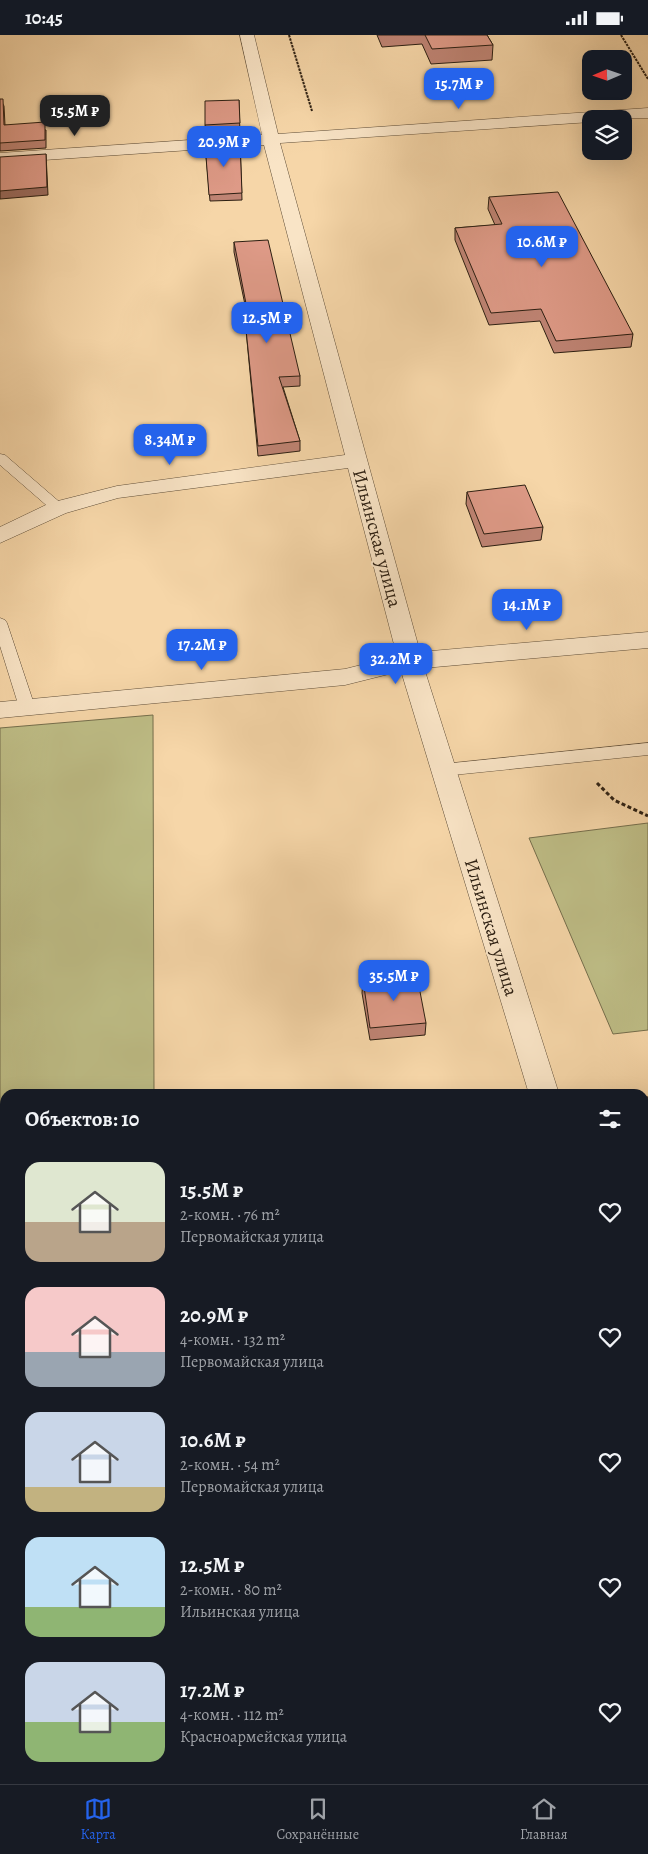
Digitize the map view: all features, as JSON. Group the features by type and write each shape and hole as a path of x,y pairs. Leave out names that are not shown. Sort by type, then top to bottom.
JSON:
{"street":[{"name":"Ильинская улица","path":"247,35 271,139 410,661 542,1089"},
{"path":"0,158 648,113"},
{"path":"0,536 58,508 117,492 357,460"},
{"path":"0,709 345,677 410,661 648,640"}],"lane":[{"path":"0,458 58,508"},
{"path":"0,623 27,707"},
{"path":"443,770 648,749"}],"path":[{"path":"289,35 320,135"},
{"path":"621,35 648,79"},
{"path":"580,756 593,779 614,800 648,815"}],"shaded area":[{"path":"153,715 154,1089 0,1089 0,728"},
{"path":"648,823 648,1030 613,1034 529,838"}],"building":[{"path":"425,35 487,35 493,45 432,49"},
{"path":"0,99 3,99 4,125 45,122 45,140 0,143"},
{"path":"239,100 240,123 205,125 205,101"},
{"path":"240,142 242,193 209,195 205,144"},
{"path":"46,154 47,187 0,191 0,157"},
{"path":"558,192 633,334 556,341 541,309 491,313 455,228 502,224 489,197"},
{"path":"268,240 300,376 279,377 300,441 258,446 245,320 249,319 234,242"},
{"path":"525,485 543,527 484,534 467,492"},
{"path":"417,976 426,1023 370,1028 363,980"}]}
